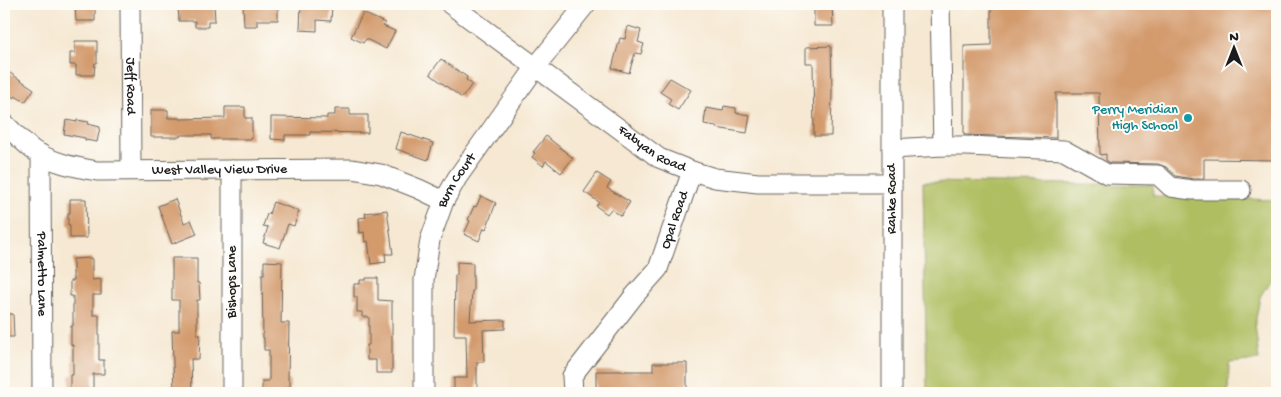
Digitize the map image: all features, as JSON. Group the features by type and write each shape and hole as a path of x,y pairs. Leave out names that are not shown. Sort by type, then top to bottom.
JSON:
{"street":[{"name":"Jeff Road","path":"130,4 131,170"},
{"name":"Fabyan Road","path":"450,4 659,158 715,178 758,183 892,184"},
{"name":"Burn Court","path":"424,393 424,280 430,240 444,201 456,178 536,68 586,4"},
{"name":"Rahke Road","path":"892,4 892,393"},
{"path":"940,4 943,146"},
{"name":"West Valley View Drive","path":"4,123 32,149 68,166 97,170 352,169 381,174 444,201"},
{"path":"892,149 966,146 1064,150 1107,174 1158,175 1171,187 1192,190 1241,190"},
{"name":"Palmetto Lane","path":"41,154 42,393"},
{"name":"Bishops Lane","path":"232,170 232,393"},
{"name":"Opal Road","path":"572,385 634,296 658,269 692,171"}],"green space":[{"path":"923,182 1153,185 1153,196 1277,200 1277,270 1260,297 1255,324 1259,360 1229,363 1228,393 927,393"}],"building":[{"path":"75,4 95,4 95,21 76,21"},
{"path":"214,4 215,21 208,21 208,27 195,27 195,21 179,21 178,6"},
{"path":"243,4 278,4 278,20 257,20 257,26 244,26"},
{"path":"301,4 332,4 331,21 317,20 317,31 300,30"},
{"path":"814,4 832,4 833,26 814,26"},
{"name":"Perry Meridian High School","path":"991,4 1277,4 1277,160 1204,159 1204,179 1176,176 1166,167 1158,164 1110,163 1106,160 1106,154 1100,155 1099,93 1056,93 1056,138 964,135 964,46 991,45"},
{"path":"363,13 385,23 383,26 395,31 386,49 366,39 363,43 351,37"},
{"path":"628,26 641,30 638,42 644,44 641,54 635,53 629,73 612,68 620,38 625,39"},
{"path":"75,41 97,41 97,63 95,63 94,75 76,75 76,65 70,65 70,53 75,53"},
{"path":"831,46 831,136 814,136 813,63 806,63 806,47"},
{"path":"441,59 467,77 466,80 472,84 462,98 430,74"},
{"path":"4,69 34,89 25,102 15,96 14,98 4,91"},
{"path":"670,78 691,90 678,110 668,104 671,99 660,92"},
{"path":"724,106 736,108 736,113 750,115 747,133 704,124 706,108 723,111"},
{"path":"225,107 245,107 245,118 252,118 252,139 211,139 211,135 151,137 151,110 168,110 168,118 225,118"},
{"path":"335,109 350,109 350,115 368,115 368,133 310,132 310,135 285,135 285,140 271,139 271,117 327,118 327,115 335,115"},
{"path":"66,120 89,122 88,124 100,127 97,142 64,134"},
{"path":"401,132 433,143 428,160 396,149"},
{"path":"546,136 573,158 561,173 546,161 543,166 532,157 535,153 533,152"},
{"path":"597,173 611,182 607,188 630,202 621,216 611,209 607,214 596,206 599,202 584,192"},
{"path":"481,196 496,203 479,241 464,234 474,206 476,207"},
{"path":"70,199 86,199 87,238 70,238 68,213 70,213"},
{"path":"175,199 184,223 191,220 197,234 172,244 158,206"},
{"path":"273,202 299,211 294,226 288,224 280,248 263,243 268,227 263,226"},
{"path":"387,210 393,254 385,254 386,262 371,264 368,241 365,242 364,232 360,233 359,218 366,217 365,213"},
{"path":"92,258 92,280 101,279 101,295 93,295 93,315 99,315 99,360 104,360 104,374 93,374 93,393 70,393 70,375 73,375 71,326 73,326 73,296 70,296 70,281 73,281 73,259"},
{"path":"172,258 197,258 197,283 199,283 200,300 197,300 197,334 200,334 199,359 191,359 192,393 174,393 172,331 179,331 179,300 172,300"},
{"path":"264,261 282,262 281,323 289,323 288,380 290,380 290,393 262,393 262,381 269,381 269,350 264,350 263,338 262,274 264,274"},
{"path":"457,262 473,263 470,321 505,320 505,329 483,330 484,362 477,362 477,393 454,392 454,378 467,378 466,335 454,335"},
{"path":"366,278 378,278 378,300 392,301 392,373 376,373 376,360 367,360 369,317 362,317 362,312 357,312 357,297 354,297 354,284 360,284 360,280 366,280"},
{"path":"4,314 13,314 14,337 4,337"},
{"path":"653,363 687,363 687,393 596,393 596,371 653,371"}],"place":[{"name":"Perry Meridian High School","path":"1188,118"}]}
